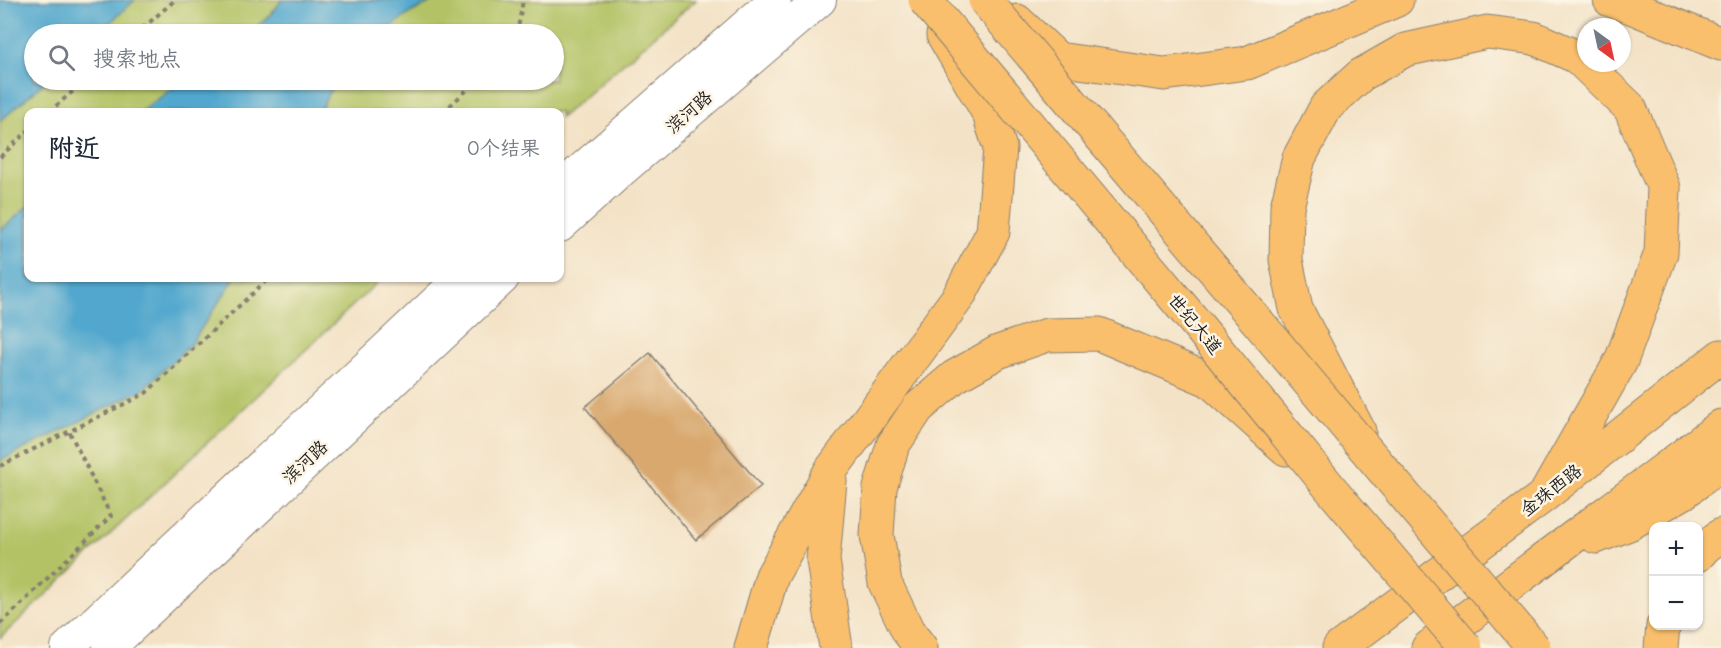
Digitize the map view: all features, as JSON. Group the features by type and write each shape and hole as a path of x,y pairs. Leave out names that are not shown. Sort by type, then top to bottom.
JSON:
{"highway":[{"path":"751,648 772,576 831,470 959,296 993,232 1000,148 989,114 924,0"},
{"name":"世纪大道","path":"924,0 1466,648"},
{"path":"985,0 1534,648"},
{"path":"994,0 1059,59 1164,74 1247,63 1397,0"},
{"path":"1620,3 1721,44"},
{"path":"1372,457 1296,309 1286,260 1287,207 1299,158 1326,107 1362,75 1405,50 1487,32 1534,38 1577,57 1630,108 1664,188 1660,253 1621,361 1545,495"},
{"path":"921,648 908,631 885,583 877,535 880,488 893,445 918,408 954,377 998,352 1047,335 1099,334 1209,380 1331,489"},
{"name":"金珠西路","path":"1339,648 1545,495 1721,356"},
{"path":"1430,647 1721,426"},
{"path":"1557,549 1587,541 1629,524 1683,493 1721,464"},
{"path":"831,470 824,560 837,648"},
{"path":"1703,549 1721,535"},
{"path":"1661,648 1663,630"}],"street":[{"name":"滨河路","path":"564,185 775,0"},
{"name":"滨河路","path":"564,222 820,0"},
{"name":"滨河路","path":"67,648 457,282"},
{"name":"滨河路","path":"109,648 498,282"}],"path":[{"path":"147,24 175,0"},
{"path":"519,24 523,0"},
{"path":"54,108 74,90"},
{"path":"447,108 467,90"},
{"path":"0,157 24,135"},
{"path":"0,466 146,393 264,282"},
{"path":"0,623 111,516 69,431"}],"green space":[{"path":"135,0 696,0 564,115 564,108 24,108 24,282 378,282 0,638 0,121 36,90 564,90 564,24 108,24"}],"water":[{"path":"0,0 135,0 108,24 24,24 24,90 36,90 0,121"},
{"path":"282,0 436,0 395,24 260,24"},
{"path":"170,90 331,90 321,108 146,108"},
{"path":"24,210 24,282 232,282 191,344 142,390 0,461 0,231"}],"building":[{"path":"650,353 761,486 696,540 585,407"}]}
